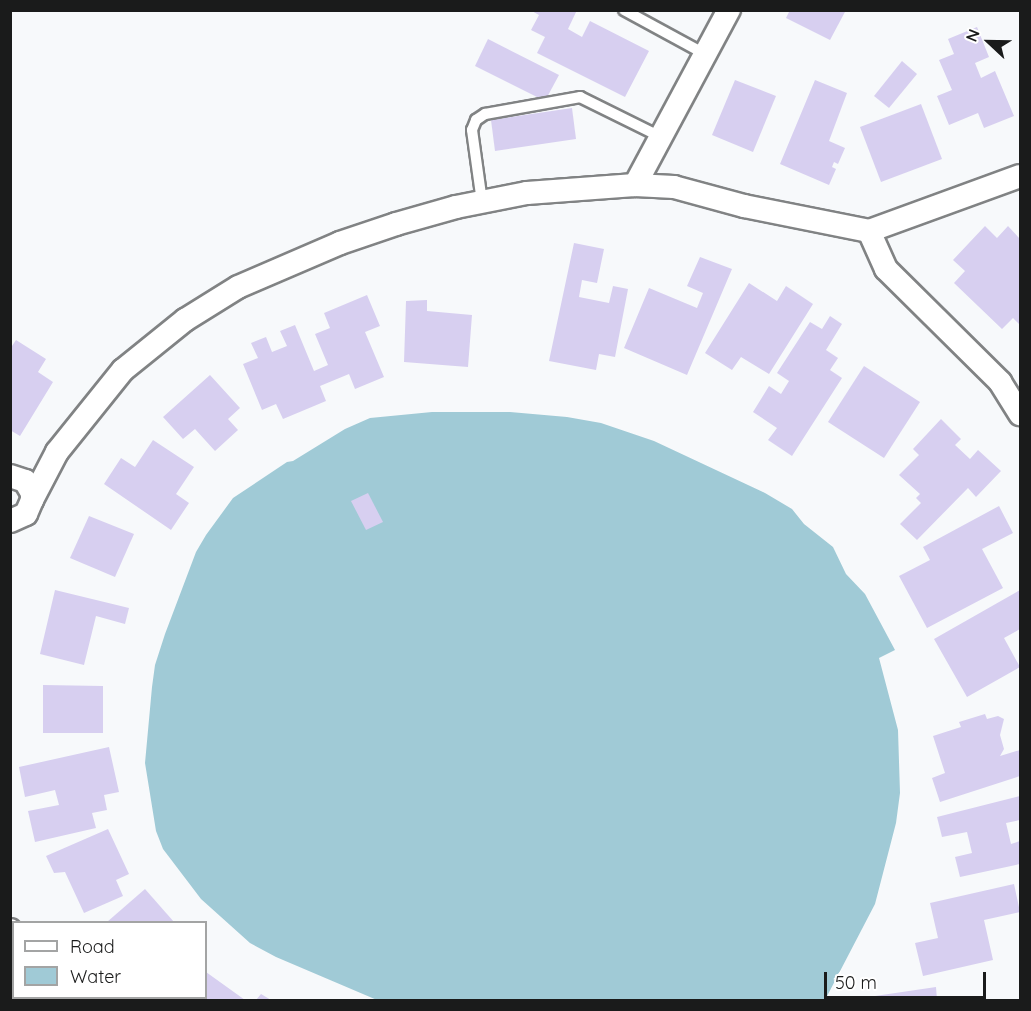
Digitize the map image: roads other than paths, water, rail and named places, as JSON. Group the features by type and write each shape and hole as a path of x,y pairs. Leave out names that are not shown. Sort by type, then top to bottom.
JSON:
{"street":[{"path":"635,185 729,10"},
{"path":"11,523 26,514 57,452 123,370 185,320 238,287 340,243 406,221 527,193 635,185 684,189 744,206 869,231 1020,176"},
{"path":"869,231 886,269 1010,386 1020,414"},
{"path":"32,500 29,486 15,477 57,452"}],"lane":[{"path":"624,10 705,54"},
{"path":"482,202 472,130 476,120 485,114 580,97 661,137"}],"water":[{"path":"432,412 510,412 567,417 601,423 654,441 765,493 792,509 804,524 833,547 846,574 865,594 895,650 879,658 898,730 900,793 896,823 875,904 825,1000 377,1000 276,957 250,943 201,899 163,849 156,831 145,763 155,665 196,552 206,535 233,498 287,462 293,461 345,429 370,418"}]}
